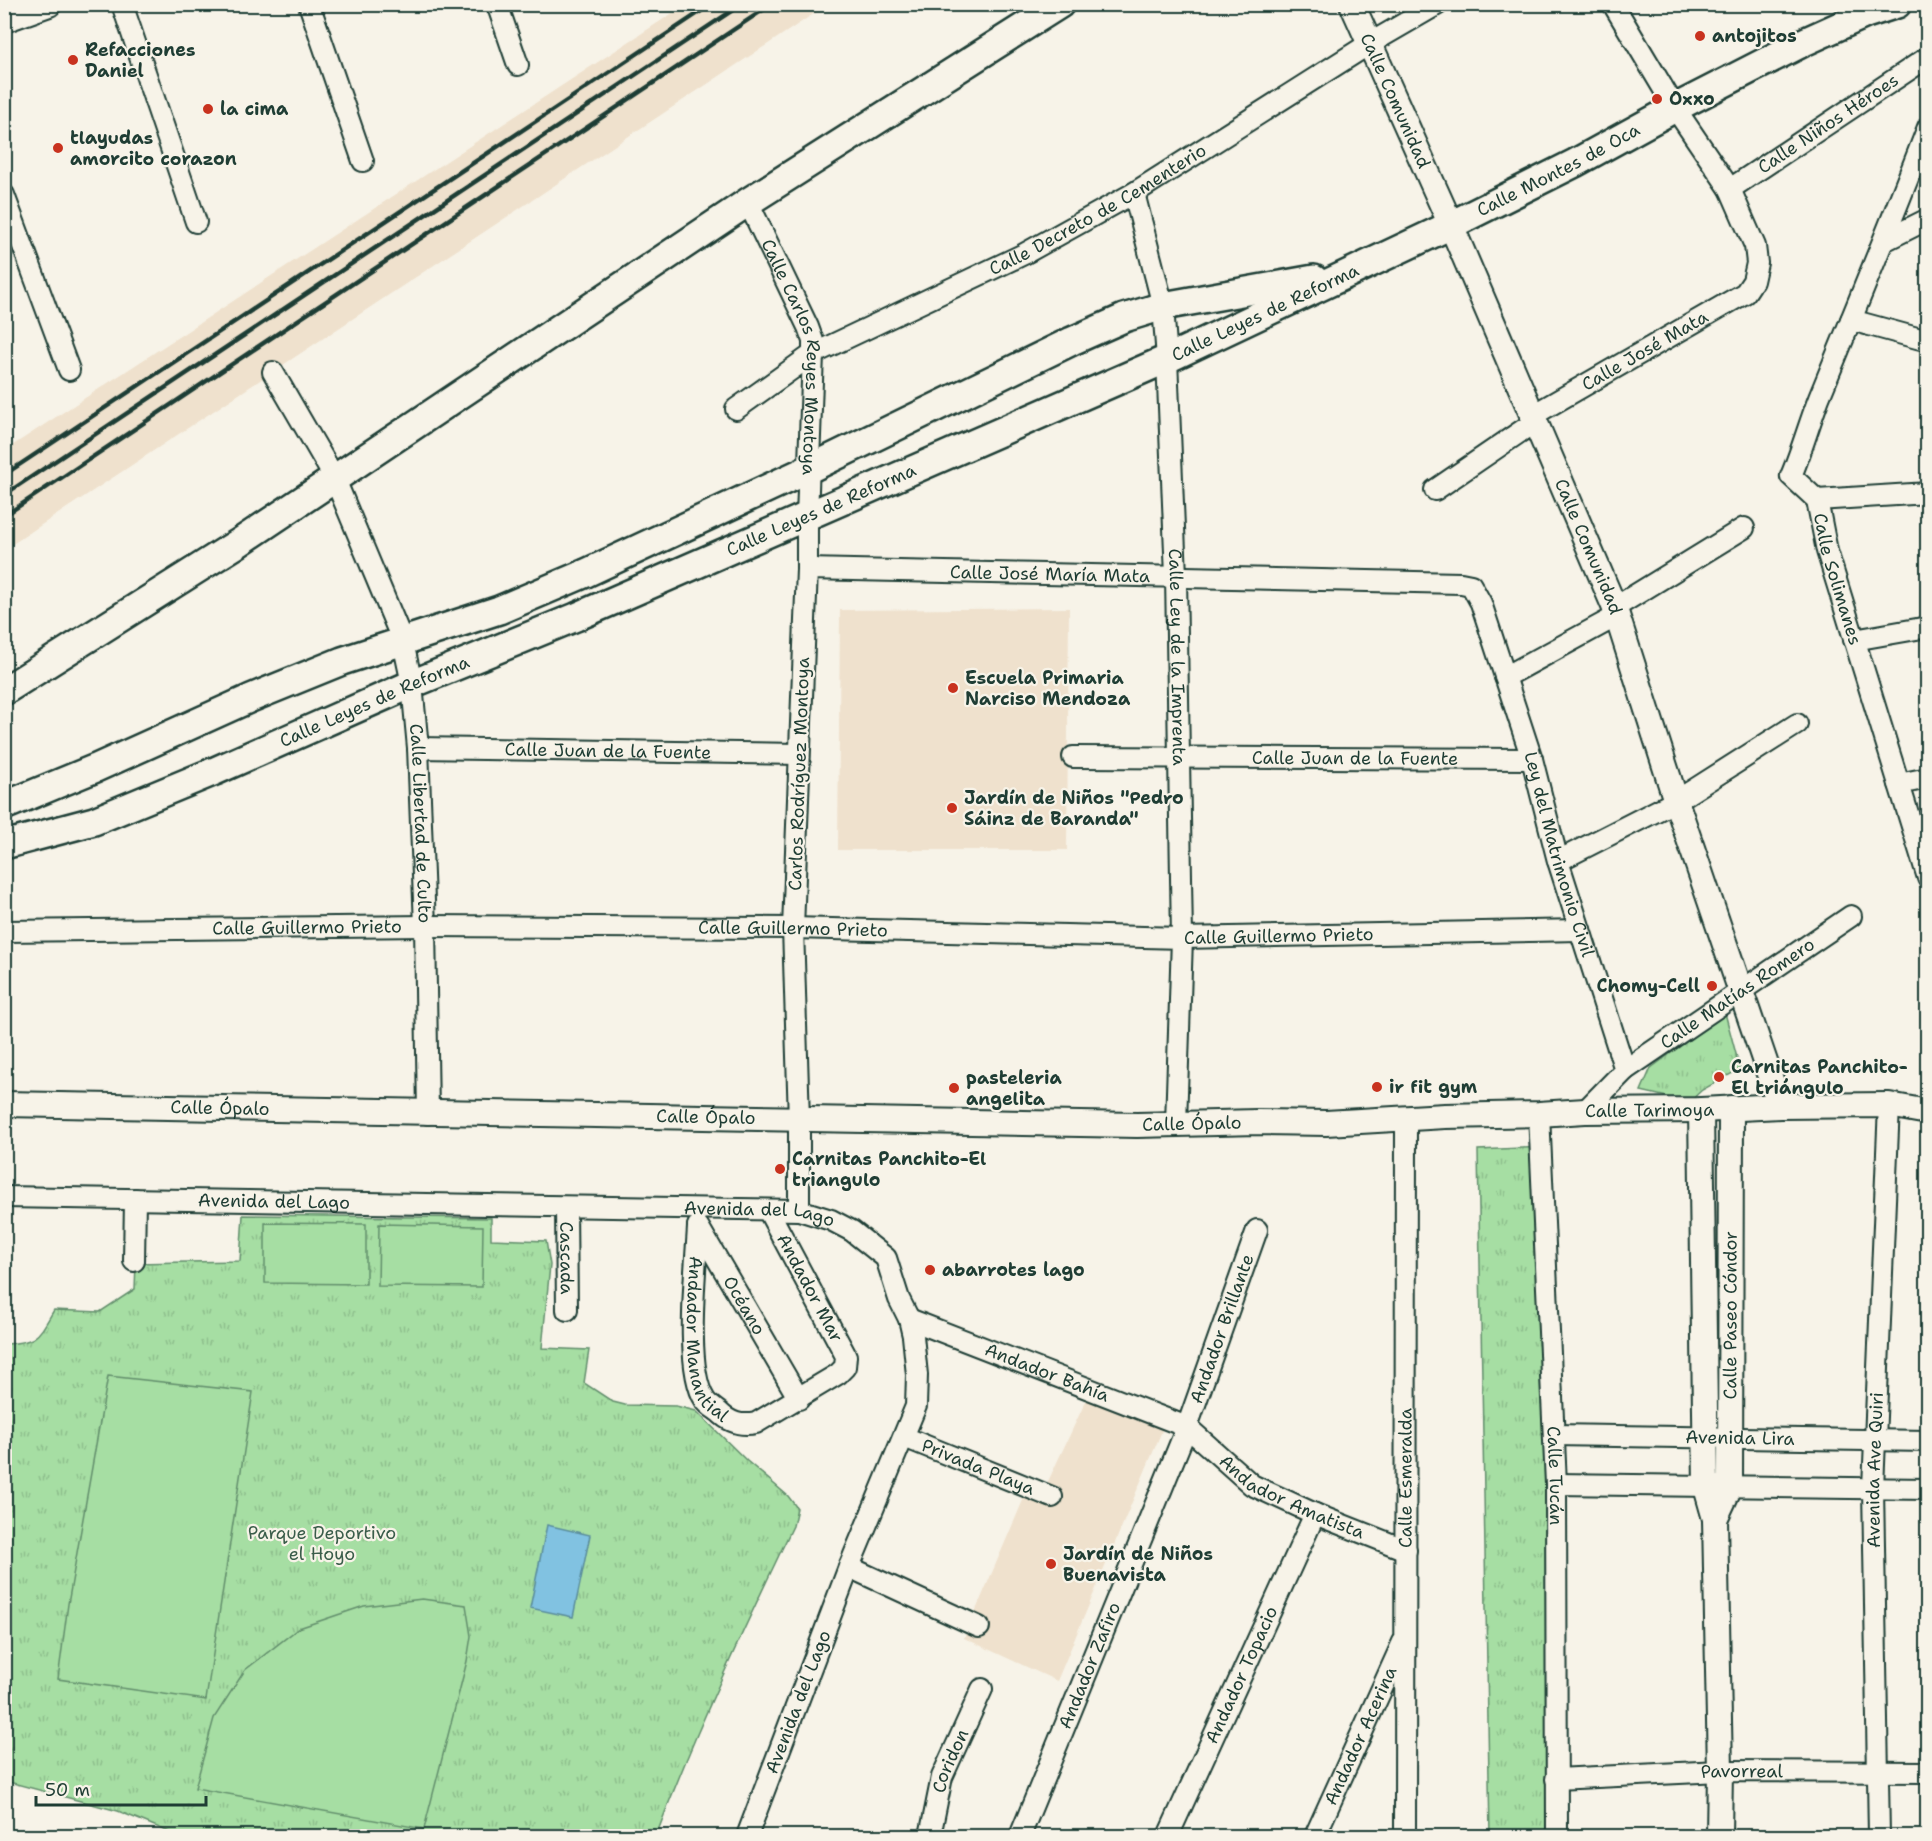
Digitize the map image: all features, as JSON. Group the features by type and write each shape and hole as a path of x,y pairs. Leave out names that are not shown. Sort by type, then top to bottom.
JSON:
{"main road":[{"path":"4,691 240,542 748,202 1060,4"},
{"name":"Calle Montes de Oca","path":"1351,273 1575,163 1675,108 1814,37 1866,14 1897,4"},
{"name":"Calle Leyes de Reforma","path":"4,806 96,768 251,698 342,661 499,610 586,573 1124,318 1163,306 1351,273"},
{"name":"Calle Leyes de Reforma","path":"4,844 94,821 215,771 412,684 576,618 1167,359 1351,273"}],"street":[{"path":"4,20 49,4"},
{"path":"122,4 196,222"},
{"path":"309,4 363,161"},
{"path":"497,4 518,64"},
{"name":"Calle Comunidad","path":"1352,4 1535,418 1616,612 1676,801 1780,1106"},
{"name":"Calle Decreto de Cementerio","path":"736,409 813,354 1024,254 1134,193 1369,44 1438,4"},
{"path":"1613,4 1675,108 1730,189"},
{"name":"Calle Niños Héroes","path":"1730,189 1928,57"},
{"name":"Calle Solimanes","path":"1928,127 1813,414 1802,452 1791,476 1817,500 1827,551 1928,878"},
{"name":"Calle José Mata","path":"1535,418 1745,293 1753,281 1757,262 1755,246 1730,189"},
{"name":"Calle Ley de la Imprenta","path":"1134,193 1163,306 1167,359 1176,576 1182,938 1176,1124"},
{"path":"4,195 69,370"},
{"name":"Calle Carlos Reyes Montoya","path":"748,202 813,340 807,517"},
{"path":"1884,241 1928,219"},
{"path":"1851,320 1928,341"},
{"name":"Calle Libertad de Culto","path":"273,372 334,477 403,642 412,684 418,748 425,926 428,1114"},
{"path":"1435,490 1535,418"},
{"path":"1817,500 1928,493"},
{"name":"Carlos Rodríguez Montoya","path":"799,1210 799,1120 793,928 807,517"},
{"path":"1505,677 1616,612 1744,528"},
{"name":"Calle José María Mata","path":"807,569 1176,576 1471,585"},
{"name":"Ley del Matrimonio Civil","path":"1471,585 1481,603 1532,759 1558,861 1625,1070"},
{"path":"1854,640 1928,627"},
{"path":"1558,861 1676,801 1797,724"},
{"name":"Calle Juan de la Fuente","path":"418,748 799,754"},
{"name":"Calle Juan de la Fuente","path":"1073,757 1532,759"},
{"path":"1899,784 1928,778"},
{"name":"Calle Matías Romero","path":"1625,1070 1851,916"},
{"name":"Calle Guillermo Prieto","path":"4,931 425,926 793,928 1182,938 1580,930"},
{"path":"1585,1111 1625,1070"},
{"name":"Calle Ópalo","path":"4,1104 428,1114 1137,1125 1326,1122 1406,1118"},
{"name":"Calle Tarimoya","path":"1406,1118 1780,1106 1889,1105 1928,1112"},
{"name":"Avenida Ave Quiri","path":"1879,1836 1873,1488 1889,1105"},
{"name":"Calle Paseo Cóndor","path":"1719,1836 1720,1772 1715,1519 1718,1487 1730,1438 1731,1108"},
{"name":"Calle Paseo Cóndor","path":"1701,1110 1706,1438 1718,1487"},
{"name":"Calle Tucán","path":"1539,1114 1556,1484 1557,1836"},
{"name":"Calle Esmeralda","path":"1405,1827 1406,1118"},
{"name":"Avenida del Lago","path":"4,1197 566,1207 698,1217 768,1210 799,1210 831,1220 852,1231 886,1258 898,1299 909,1319 917,1375 915,1406 849,1567 747,1836"},
{"path":"134,1261 135,1199"},
{"name":"Cascada","path":"566,1207 567,1310"},
{"name":"Andador Mar","path":"768,1210 846,1356 845,1367"},
{"name":"Océano","path":"698,1217 799,1399"},
{"name":"Andador Manantial","path":"698,1217 693,1334 694,1373 705,1400 727,1419 744,1426 756,1423 799,1399 845,1367"},
{"name":"Andador Brillante","path":"1186,1427 1257,1230"},
{"name":"Andador Bahía","path":"909,1319 1186,1427"},
{"name":"Andador Amatista","path":"1186,1427 1252,1485 1315,1514 1406,1550"},
{"name":"Andador Zafiro","path":"1020,1836 1186,1427"},
{"name":"Avenida Lira","path":"1554,1435 1928,1441"},
{"name":"Privada Playa","path":"904,1437 1052,1497"},
{"path":"1556,1484 1928,1489"},
{"name":"Andador Topacio","path":"1168,1836 1315,1514"},
{"path":"849,1567 979,1627"},
{"name":"Andador Acerina","path":"1315,1836 1406,1636"},
{"name":"Coridon","path":"930,1836 942,1777 982,1689"},
{"name":"Pavorreal","path":"1556,1779 1720,1772 1928,1772"},
{"path":"1395,1836 1405,1827"}],"shaded area":[{"path":"685,5 827,5 5,549 4,451"},
{"name":"Escuela Primaria Narciso Mendoza","path":"1069,608 1067,850 838,850 840,610"},
{"name":"Jardín de Niños Buenavista","path":"1089,1394 1164,1426 1057,1681 964,1638 1030,1484 1044,1490"}],"green space":[{"path":"1725,1013 1740,1069 1702,1090 1689,1102 1641,1091 1651,1068"},
{"path":"1547,1147 1546,1836 1490,1836 1478,1150"},
{"name":"Parque Deportivo el Hoyo","path":"243,1215 491,1218 491,1239 546,1241 550,1265 542,1348 589,1350 584,1383 613,1402 625,1405 676,1406 696,1411 747,1461 788,1496 797,1508 793,1526 704,1718 656,1836 179,1836 118,1811 5,1781 4,1344 24,1342 36,1336 54,1310 100,1312 135,1289 136,1263 240,1261"},
{"path":"265,1223 366,1224 366,1284 265,1283"},
{"path":"379,1224 483,1226 482,1287 378,1286"},
{"path":"108,1376 253,1392 206,1700 58,1679 68,1604"},
{"path":"422,1599 466,1605 471,1636 467,1661 424,1829 195,1788 214,1718 245,1670 299,1628 364,1606"}],"water":[{"path":"547,1525 590,1535 573,1617 530,1608"}],"railway":[{"path":"4,475 712,4"},
{"path":"4,495 742,4"},
{"path":"4,516 772,4"}],"place":[{"name":"antojitos","path":"1700,36"},
{"name":"Refacciones Daniel","path":"73,60"},
{"name":"Oxxo","path":"1657,99"},
{"name":"la cima","path":"208,109"},
{"name":"tlayudas amorcito corazon","path":"58,148"},
{"name":"Escuela Primaria Narciso Mendoza","path":"953,688"},
{"name":"Jardín de Niños \"Pedro Sáinz de Baranda\"","path":"952,808"},
{"name":"Chomy-Cell","path":"1712,986"},
{"name":"Carnitas Panchito- El triángulo","path":"1719,1077"},
{"name":"ir fit gym","path":"1377,1087"},
{"name":"pasteleria angelita","path":"954,1088"},
{"name":"Carnitas Panchito-El triangulo","path":"780,1169"},
{"name":"abarrotes lago","path":"930,1270"},
{"name":"Jardín de Niños Buenavista","path":"1051,1564"}]}
